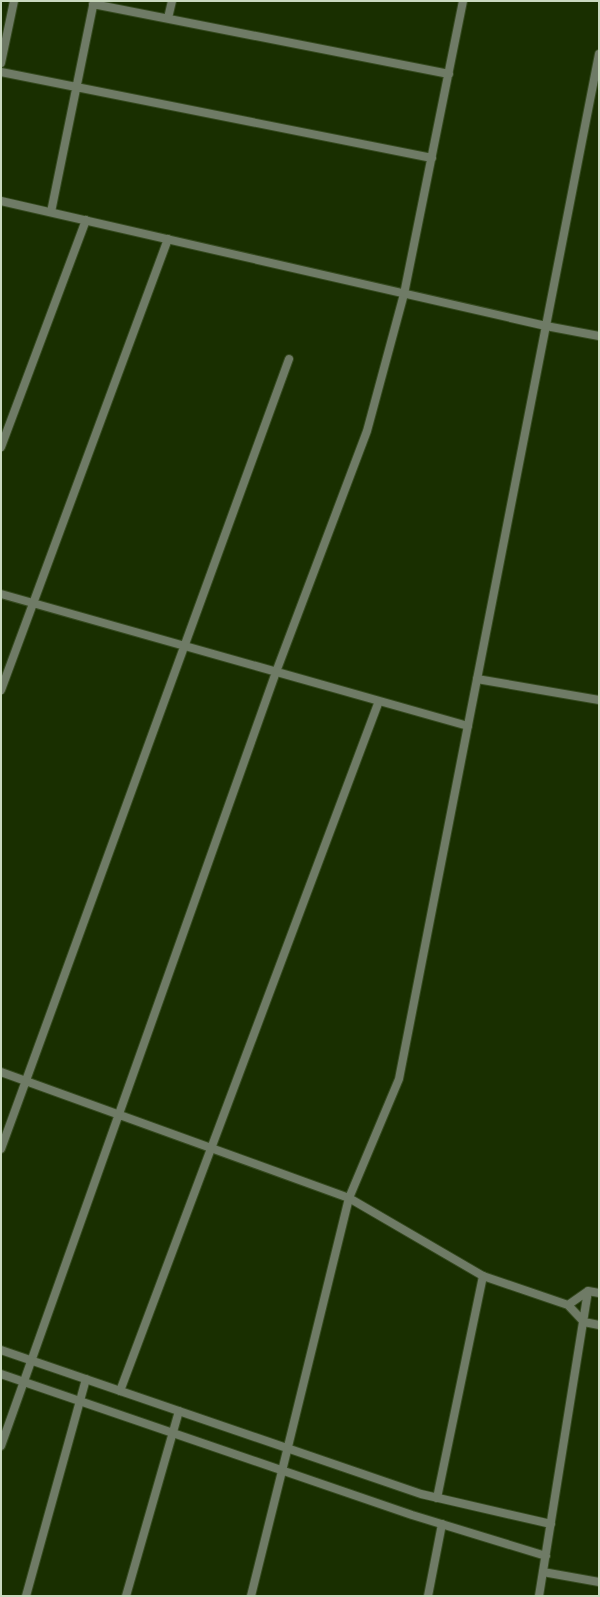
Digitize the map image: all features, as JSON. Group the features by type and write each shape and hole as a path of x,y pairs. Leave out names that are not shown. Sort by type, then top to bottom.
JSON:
{"street":[{"path":"1,63 14,1"},
{"path":"168,18 172,1"},
{"path":"1,1446 276,672 367,430 404,294 463,1"},
{"path":"51,212 94,2 449,74"},
{"path":"251,1596 349,1198 399,1079 599,54"},
{"path":"1,72 432,158"},
{"path":"1,201 404,294 546,326 599,336"},
{"path":"1,447 86,220"},
{"path":"1,690 168,239"},
{"path":"1,1149 289,359"},
{"path":"1,594 468,726"},
{"path":"477,679 599,700"},
{"path":"120,1391 379,701"},
{"path":"1,1072 349,1198 483,1276 568,1305 584,1322 599,1325"},
{"path":"437,1498 483,1276"},
{"path":"568,1305 588,1291 599,1293"},
{"path":"539,1596 588,1291"},
{"path":"1,1350 421,1494 551,1524"},
{"path":"1,1374 442,1524 546,1556"},
{"path":"26,1596 86,1378"},
{"path":"126,1596 178,1411"},
{"path":"428,1596 442,1524"},
{"path":"543,1572 599,1582"}]}
